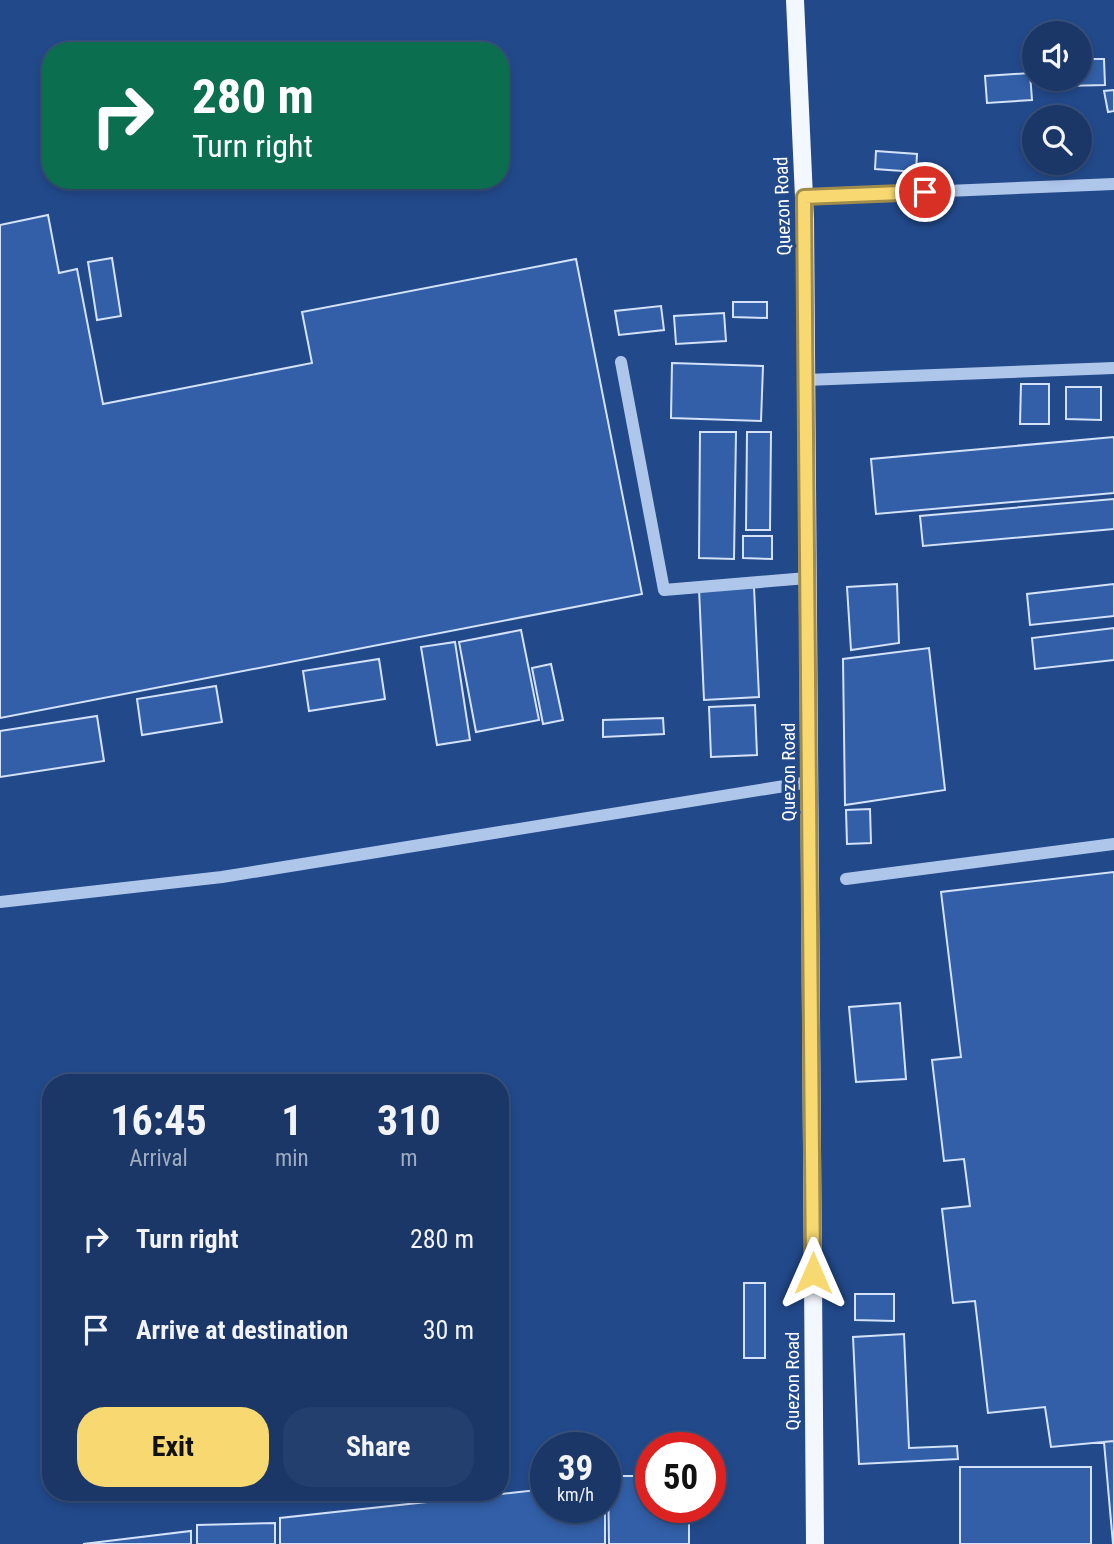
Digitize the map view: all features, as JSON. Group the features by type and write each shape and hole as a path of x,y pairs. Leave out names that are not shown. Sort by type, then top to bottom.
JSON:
{"main road":[{"name":"Quezon Road","path":"795,0 804,197 814,1544"}],"lane":[{"path":"804,197 1114,184"},
{"path":"621,362 664,590 807,578"},
{"path":"806,380 1114,368"},
{"path":"0,902 222,877 809,782"},
{"path":"846,879 1114,844"}],"building":[{"path":"1092,59 1104,59 1105,85 1092,85"},
{"path":"1022,74 1022,91 1031,91 1032,100 987,103 985,76"},
{"path":"1114,90 1114,111 1108,112 1104,91"},
{"path":"876,151 917,154 916,172 875,169"},
{"path":"48,215 59,273 77,269 103,404 312,363 302,312 576,259 642,594 0,718 0,225"},
{"path":"112,258 121,316 97,320 88,262"},
{"path":"733,302 767,302 767,318 733,317"},
{"path":"661,306 664,330 619,335 615,311"},
{"path":"724,313 726,341 676,344 674,316"},
{"path":"672,363 763,366 761,421 671,418"},
{"path":"1021,384 1049,384 1049,424 1020,424"},
{"path":"1066,387 1101,387 1101,420 1066,419"},
{"path":"700,432 736,432 734,559 699,558"},
{"path":"747,432 771,432 770,530 746,530"},
{"path":"1114,437 1114,493 876,514 871,459"},
{"path":"1114,499 1114,529 923,546 920,516"},
{"path":"743,536 772,536 772,559 743,558"},
{"path":"897,584 899,643 851,650 847,587"},
{"path":"1114,584 1114,616 1030,625 1027,594"},
{"path":"754,587 759,697 704,700 699,589"},
{"path":"1114,628 1114,660 1035,669 1032,638"},
{"path":"521,630 539,720 476,732 459,642"},
{"path":"455,642 470,740 437,745 421,647"},
{"path":"929,648 945,790 845,805 843,659"},
{"path":"379,659 385,699 309,711 303,671"},
{"path":"551,664 563,720 543,724 532,668"},
{"path":"216,686 222,722 142,735 137,699"},
{"path":"755,705 757,755 711,757 709,707"},
{"path":"97,716 104,761 0,777 0,731"},
{"path":"663,718 664,734 603,737 603,720"},
{"path":"870,809 871,843 847,844 846,810"},
{"path":"1114,872 1114,1441 1051,1447 1045,1407 988,1413 975,1301 953,1303 942,1209 970,1206 964,1159 944,1161 932,1060 961,1057 941,892"},
{"path":"900,1003 906,1079 856,1082 849,1007"},
{"path":"744,1283 765,1283 765,1358 744,1358"},
{"path":"855,1294 894,1294 894,1321 855,1320"},
{"path":"904,1334 909,1448 957,1446 958,1459 859,1464 853,1337"},
{"path":"1114,1441 1114,1544 1113,1544 1104,1442"},
{"path":"960,1467 1091,1467 1091,1544 960,1544"},
{"path":"621,1476 635,1476 635,1523 689,1523 689,1544 609,1544 609,1523 621,1523"},
{"path":"530,1491 530,1523 605,1523 605,1544 280,1544 280,1518 436,1501 509,1501 509,1493"},
{"path":"275,1523 275,1544 197,1544 197,1525"},
{"path":"191,1531 191,1544 83,1544"}],"route":[{"path":"813,1273 804,197 925,192"}]}
